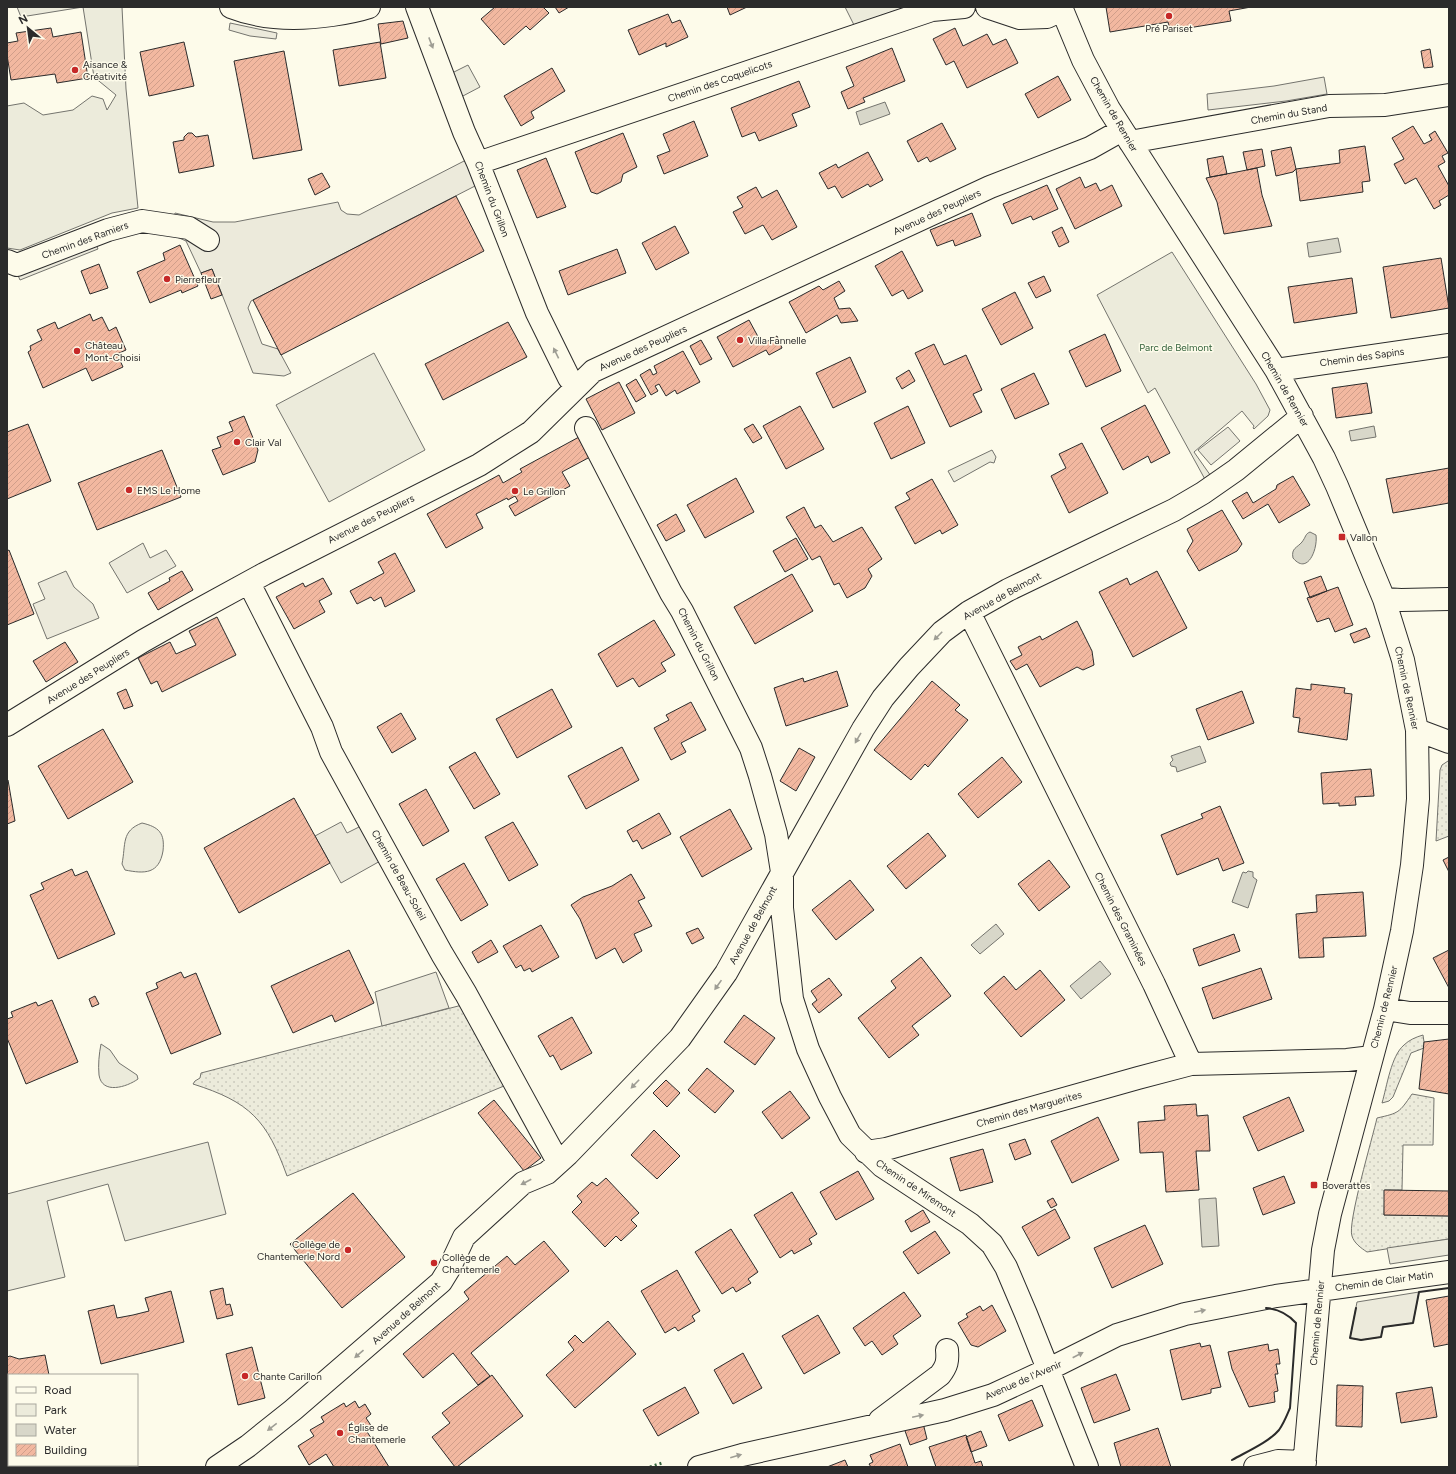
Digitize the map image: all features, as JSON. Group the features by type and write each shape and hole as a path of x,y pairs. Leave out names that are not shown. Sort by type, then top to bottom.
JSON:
{"street":[{"path":"231,7 258,15 282,18 306,18 358,11 369,7"},
{"name":"Chemin du Grillon","path":"417,7 464,132 478,163 537,313 569,378 576,386"},
{"name":"Chemin des Coquelicots","path":"478,163 932,10 964,7"},
{"path":"987,7 1020,18 1047,17 1061,9"},
{"name":"Chemin de Rennier","path":"1061,9 1083,60 1109,109 1276,370 1302,416 1337,486 1384,599 1403,660 1417,730 1418,799 1412,865 1402,930 1385,1009 1330,1214 1323,1250 1305,1465"},
{"name":"Chemin du Stand","path":"1126,136 1329,106 1384,105 1449,95"},
{"name":"Avenue des Peupliers","path":"7,725 188,615 264,574 479,465 531,432 576,386 593,371 983,190 1090,148 1126,136"},
{"name":"Chemin des Ramiers","path":"7,260 18,265 108,230 142,221 189,228 208,240"},
{"name":"Chemin des Sapins","path":"1276,370 1449,345"},
{"name":"Avenue de Belmont","path":"218,1467 294,1410 441,1282 464,1237 523,1183 547,1173 568,1154 680,1038 726,973 862,729 883,698 942,632 969,612 1008,590 1174,510 1203,493 1236,470 1302,416"},
{"name":"Chemin du Grillon","path":"586,428 671,593 685,617 751,748 776,834 782,872"},
{"name":"Chemin de Beau-Soleil","path":"249,583 322,727 331,752 558,1162"},
{"path":"1384,599 1449,599"},
{"name":"Chemin des Graminées","path":"969,612 1154,984 1191,1064"},
{"path":"1417,730 1449,742"},
{"name":"Chemin de Miremont","path":"782,872 782,908 792,999 808,1049 830,1098 850,1134 866,1152 882,1166 905,1182 970,1224 992,1244 1006,1267 1087,1467"},
{"path":"1385,1009 1410,1013 1449,1013"},
{"path":"1191,1064 1346,1060 1372,1057"},
{"name":"Chemin des Marguerites","path":"866,1152 886,1149 1191,1064"},
{"name":"Chemin de Clair Matin","path":"1319,1290 1449,1272"},
{"name":"Avenue de l'Avenir","path":"699,1467 742,1455 959,1406 993,1395 1047,1370 1116,1335 1178,1317 1276,1296 1319,1290"},
{"path":"874,1425 940,1375 946,1368 948,1360 947,1350"},
{"path":"1255,1467 1278,1461 1305,1465"}],"green space":[{"path":"17,7 83,7 21,17"},
{"path":"83,7 122,7 126,89 138,208 112,213 20,250 7,248 7,106 24,103 43,115 73,110 92,96 103,99 107,110 116,95 94,77"},
{"path":"845,7 906,7 854,25"},
{"path":"468,65 480,87 461,97 452,73"},
{"name":"Parc de Belmont","path":"1172,252 1256,384 1270,410 1268,416 1254,429 1254,426 1242,411 1194,452 1213,479 1207,483 1155,388 1148,393 1097,295"},
{"path":"374,353 425,450 329,502 276,405"},
{"path":"992,450 996,457 994,463 990,462 954,482 948,471"},
{"path":"1448,761 1449,836 1436,841 1440,770 1442,765"},
{"path":"142,823 157,829 162,835 163,851 161,859 150,871 139,872 125,870 122,864 127,834 135,826"},
{"path":"466,1004 504,1086 287,1176 272,1141 254,1116 243,1106 229,1098 193,1084 200,1078 201,1073"},
{"path":"1423,1035 1424,1048 1411,1053 1393,1097 1389,1101 1382,1103 1396,1056 1404,1045"},
{"path":"101,1044 110,1050 119,1063 137,1075 138,1079 122,1087 116,1088 105,1085 101,1081 99,1075"},
{"path":"1412,1094 1434,1098 1433,1145 1403,1145 1402,1190 1385,1190 1384,1215 1449,1216 1449,1239 1367,1252 1354,1241 1351,1228 1361,1179 1377,1118 1390,1115 1401,1109"},
{"path":"208,1142 226,1214 125,1241 108,1184 47,1201 65,1277 7,1291 7,1194"}],"shaded area":[{"path":"230,23 277,33 276,39 250,36 229,30"},
{"path":"1324,77 1327,94 1286,101 1208,110 1207,94 1274,86"},
{"path":"466,160 475,186 251,301 248,308 262,344 278,349 291,373 284,376 253,373 212,269 201,273 186,241 170,234 175,213 213,222 235,222 338,202 341,210 347,214 359,215"},
{"path":"95,242 98,249 20,280 17,273"},
{"path":"1228,427 1240,441 1211,465 1198,450"},
{"path":"143,543 150,558 166,550 176,566 127,593 109,563"},
{"path":"66,571 74,587 93,604 99,618 47,639 33,604 45,599 38,583"},
{"path":"341,822 347,833 363,825 382,860 341,883 315,836"},
{"path":"436,972 449,1008 382,1026 375,992"},
{"path":"1449,1239 1449,1255 1390,1264 1387,1248"},
{"path":"1419,1292 1413,1323 1383,1327 1381,1337 1361,1340 1350,1338 1357,1302"}],"water":[{"path":"885,102 890,114 860,125 856,112"},
{"path":"1338,238 1341,252 1309,257 1307,243"},
{"path":"1374,426 1376,437 1351,441 1349,431"},
{"path":"1310,532 1316,535 1314,553 1307,562 1303,564 1298,563 1293,558 1293,552"},
{"path":"1200,746 1206,762 1177,772 1176,767 1171,766 1170,763 1173,760 1171,756"},
{"path":"1248,871 1253,872 1253,877 1257,880 1248,908 1232,902 1243,872 1246,873"},
{"path":"996,924 1004,934 980,954 971,945"},
{"path":"1100,961 1111,974 1081,999 1070,986"},
{"path":"1216,1198 1219,1246 1202,1247 1199,1199"}],"building":[{"path":"495,7 543,7 549,13 530,30 526,26 504,45 481,19"},
{"path":"555,7 569,7 559,13"},
{"path":"727,7 747,7 730,15"},
{"name":"Pré Pariset","path":"1106,7 1251,7 1229,11 1231,21 1170,31 1168,22 1110,32"},
{"path":"668,14 672,23 680,20 688,37 666,47 666,43 639,55 628,30"},
{"path":"403,21 408,38 381,44 378,24"},
{"path":"51,28 53,37 81,32 88,78 57,83 55,74 11,80 7,55 7,43 18,41 16,33"},
{"path":"955,28 963,46 987,34 993,45 1006,39 1018,63 967,88 954,61 946,65 933,39"},
{"path":"184,42 194,86 149,96 140,52"},
{"path":"380,42 386,78 339,86 333,50"},
{"path":"892,48 905,81 863,98 865,102 848,109 841,92 854,86 846,67"},
{"path":"1430,49 1433,67 1424,68 1421,51"},
{"path":"284,51 302,150 253,159 234,61"},
{"path":"552,68 565,91 531,112 534,118 521,126 504,96"},
{"path":"1058,76 1071,100 1038,118 1025,94"},
{"path":"799,81 810,107 792,114 797,126 759,141 755,132 742,137 731,108"},
{"path":"694,121 708,156 664,174 657,156 670,151 663,134"},
{"path":"942,123 956,149 930,162 927,157 918,162 907,141"},
{"path":"1413,126 1424,144 1432,140 1429,135 1435,131 1448,153 1442,156 1445,162 1438,166 1449,186 1449,195 1439,201 1441,205 1434,209 1416,178 1405,184 1394,164 1404,159 1392,138"},
{"path":"188,133 192,133 196,137 208,135 214,166 179,173 173,142 184,140 184,137"},
{"path":"623,133 637,167 623,174 621,182 597,194 591,192 575,152"},
{"path":"1365,146 1370,181 1362,182 1363,192 1300,201 1296,169 1340,163 1339,150"},
{"path":"1291,147 1296,169 1293,172 1276,176 1271,151"},
{"path":"1262,149 1265,166 1247,170 1243,152"},
{"path":"868,152 883,180 870,187 868,184 842,198 835,186 828,189 819,173 836,164 838,168"},
{"path":"1223,156 1227,174 1210,177 1207,159"},
{"path":"546,158 566,207 537,218 517,170"},
{"path":"1257,168 1262,195 1272,226 1224,234 1217,202 1206,178"},
{"path":"322,173 330,187 315,195 308,179"},
{"path":"1080,177 1085,188 1096,183 1100,191 1112,185 1122,206 1075,229 1056,189"},
{"path":"1047,185 1058,209 1033,220 1031,216 1012,224 1003,204"},
{"path":"756,187 762,198 777,190 797,227 772,240 763,225 745,234 733,212 743,207 737,197"},
{"path":"456,196 484,251 281,355 253,300"},
{"path":"972,213 981,236 955,246 953,240 937,246 930,230"},
{"path":"675,226 689,253 656,270 642,243"},
{"path":"1062,227 1069,242 1059,247 1052,232"},
{"name":"Pierrefleur","path":"180,245 198,286 182,293 181,290 150,303 137,272 165,260 163,253"},
{"path":"617,249 626,273 568,295 559,271"},
{"path":"902,251 923,291 908,299 903,290 892,296 875,266"},
{"path":"1441,258 1449,308 1391,318 1383,267"},
{"path":"99,264 108,288 90,294 81,271"},
{"path":"212,269 222,295 211,299 201,273"},
{"path":"1044,276 1051,291 1036,298 1028,283"},
{"path":"1352,278 1357,313 1294,323 1288,287"},
{"path":"839,281 845,291 834,298 839,309 850,308 858,321 841,323 837,315 806,333 789,302 819,286 823,290"},
{"path":"1015,292 1033,328 1001,345 982,309"},
{"name":"Château Mont-Choisi","path":"90,314 93,321 102,317 109,331 116,327 126,350 117,354 123,367 92,381 86,368 43,388 28,352 31,350 30,346 42,340 37,330 55,322 58,329"},
{"name":"Villa Fannelle","path":"749,320 762,344 777,336 782,348 769,355 766,350 733,367 717,337"},
{"path":"508,322 527,357 443,400 425,364"},
{"path":"1105,334 1121,371 1086,387 1069,351"},
{"path":"701,340 712,359 700,365 690,346"},
{"path":"934,344 944,365 966,355 982,390 973,394 982,412 950,427 915,353"},
{"path":"683,351 700,382 677,394 675,390 666,396 659,384 655,386 658,391 651,395 640,375 650,369 653,375 657,373 654,366"},
{"path":"850,357 866,392 833,408 816,373"},
{"path":"909,370 915,381 902,389 896,378"},
{"path":"1034,373 1049,404 1015,419 1001,389"},
{"path":"636,379 646,396 636,402 626,385"},
{"path":"619,382 635,413 602,430 586,399"},
{"path":"1367,383 1372,413 1336,418 1332,388"},
{"path":"1145,405 1170,453 1151,463 1148,456 1123,470 1101,428"},
{"path":"800,406 824,449 786,469 763,426"},
{"path":"908,406 925,443 891,459 874,423"},
{"name":"Clair Val","path":"244,416 258,450 255,462 223,475 212,450 221,447 217,437 233,431 229,422"},
{"path":"28,424 51,481 7,499 7,432"},
{"path":"753,424 762,438 753,443 744,429"},
{"name":"Le Grillon","path":"579,437 590,457 562,472 570,486 515,516 509,506 518,501 515,496 508,500 507,498 476,514 483,528 446,548 427,514 499,475 503,483 522,472 520,469"},
{"path":"1082,443 1108,493 1069,513 1051,476 1066,468 1059,454"},
{"name":"EMS Le Home","path":"162,450 181,497 97,530 78,483"},
{"path":"1449,468 1449,503 1393,513 1386,479"},
{"path":"1293,476 1310,505 1279,523 1268,504 1243,519 1232,501 1247,492 1253,503 1276,489 1277,485"},
{"path":"736,478 754,512 705,538 687,505"},
{"path":"932,479 958,525 942,534 940,530 915,544 895,507 910,499 906,493"},
{"path":"804,507 815,528 821,525 833,542 862,527 882,559 868,569 872,576 865,588 847,598 839,583 834,585 820,556 812,560 786,517"},
{"path":"1222,510 1242,544 1237,551 1199,571 1187,551 1193,541 1187,529"},
{"path":"676,514 685,531 666,541 657,525"},
{"path":"796,538 808,559 785,572 773,551"},
{"path":"9,550 34,614 7,625 7,551"},
{"path":"395,553 415,591 385,607 381,597 374,601 371,597 357,604 350,591 384,573 378,562"},
{"path":"182,571 193,590 158,610 148,593 170,581 169,578"},
{"path":"1157,571 1187,628 1133,657 1099,592 1127,578 1130,585"},
{"path":"792,574 813,611 755,644 734,607"},
{"path":"1321,576 1327,591 1310,598 1304,582"},
{"path":"323,578 332,594 319,601 325,612 294,629 276,597 303,583 305,587"},
{"path":"1338,587 1353,625 1335,632 1329,618 1317,622 1307,598"},
{"path":"217,617 236,655 162,692 157,681 151,684 138,658 170,642 176,654 196,645 189,631"},
{"path":"654,620 675,655 661,663 666,671 639,687 633,678 617,687 598,654"},
{"path":"1077,621 1092,651 1094,665 1083,670 1077,667 1040,687 1027,664 1016,670 1010,661 1022,655 1018,647 1040,636 1042,640"},
{"path":"1366,628 1370,637 1354,643 1350,634"},
{"path":"65,642 78,662 46,682 33,661"},
{"path":"837,671 848,706 786,726 774,688 803,678 804,682"},
{"path":"932,681 960,705 955,710 968,720 928,767 925,764 911,780 874,750"},
{"path":"1311,684 1345,688 1344,693 1352,694 1347,740 1298,732 1300,718 1293,717 1296,688 1311,690"},
{"path":"126,689 133,706 124,709 117,693"},
{"path":"552,689 572,727 517,758 496,719"},
{"path":"1242,691 1254,723 1208,740 1196,709"},
{"path":"691,702 706,730 681,743 686,752 671,760 654,728 669,720 666,715"},
{"path":"401,713 416,739 392,753 377,727"},
{"path":"103,729 133,782 68,819 38,766"},
{"path":"622,747 639,780 586,809 568,776"},
{"path":"799,748 815,757 796,791 780,781"},
{"path":"475,752 500,794 474,809 449,767"},
{"path":"1002,757 1022,782 978,818 958,794"},
{"path":"1371,769 1374,796 1355,797 1356,805 1339,806 1339,803 1323,804 1321,773"},
{"path":"7,780 15,821 7,824"},
{"path":"426,789 449,831 423,846 399,804"},
{"path":"294,798 330,863 239,913 204,848"},
{"path":"1220,806 1244,863 1223,871 1218,858 1177,875 1161,835 1203,818 1201,814"},
{"path":"730,809 752,849 702,877 680,837"},
{"path":"659,813 671,834 642,849 637,840 633,842 627,831"},
{"path":"513,822 538,865 509,881 485,837"},
{"path":"928,833 946,856 906,889 887,866"},
{"path":"1449,857 1449,872 1443,860"},
{"path":"1049,860 1070,887 1039,911 1018,884"},
{"path":"464,863 488,905 461,921 436,879"},
{"path":"72,869 75,876 87,871 115,934 58,959 30,895 44,889 41,883"},
{"path":"631,874 645,898 638,901 652,926 634,934 642,951 623,963 615,948 596,959 580,919 571,905 583,897 612,886"},
{"path":"850,880 874,910 836,940 812,910"},
{"path":"1363,892 1366,936 1323,938 1324,957 1299,958 1296,914 1317,912 1316,895"},
{"path":"541,925 559,957 532,972 530,968 524,971 521,965 516,968 503,946"},
{"path":"698,928 704,938 692,944 686,933"},
{"path":"1234,934 1240,951 1199,966 1193,949"},
{"path":"491,940 498,952 478,963 472,952"},
{"path":"349,950 374,1003 335,1022 332,1015 293,1033 271,986"},
{"path":"1449,950 1449,988 1433,958"},
{"path":"921,957 951,996 912,1026 919,1035 889,1058 858,1018 896,988 891,981"},
{"path":"1261,968 1272,999 1213,1019 1202,988"},
{"path":"1040,970 1065,1000 1021,1037 984,993 1004,976 1016,990"},
{"path":"181,972 184,978 196,973 221,1034 171,1054 146,993 158,988 156,983"},
{"path":"829,978 842,995 819,1013 812,1004 817,1000 811,991"},
{"path":"95,996 99,1004 92,1007 89,999"},
{"path":"52,1000 78,1062 26,1084 7,1038 7,1019 13,1017 11,1012 36,1002 38,1006"},
{"path":"744,1015 775,1038 755,1065 724,1042"},
{"path":"572,1017 592,1053 561,1070 553,1055 550,1057 538,1036"},
{"path":"1449,1039 1449,1094 1419,1089 1424,1042"},
{"path":"707,1068 734,1091 715,1113 688,1090"},
{"path":"666,1080 680,1093 667,1107 653,1093"},
{"path":"790,1091 810,1118 782,1139 762,1112"},
{"path":"1289,1097 1304,1131 1258,1151 1243,1117"},
{"path":"494,1100 541,1158 524,1171 478,1113"},
{"path":"1196,1104 1197,1116 1208,1115 1210,1151 1196,1151 1199,1190 1166,1192 1163,1152 1140,1153 1138,1122 1165,1120 1164,1106"},
{"path":"1098,1117 1119,1160 1072,1183 1051,1141"},
{"path":"654,1130 680,1156 657,1179 631,1155"},
{"path":"1025,1139 1031,1154 1015,1160 1009,1144"},
{"path":"983,1149 993,1182 960,1191 950,1158"},
{"path":"858,1171 874,1199 836,1220 820,1192"},
{"path":"1284,1176 1295,1203 1263,1215 1253,1188"},
{"path":"606,1178 639,1213 631,1220 637,1226 621,1241 616,1236 605,1247 572,1212 582,1202 577,1196 592,1182 597,1186"},
{"path":"1384,1190 1449,1191 1449,1216 1384,1215"},
{"path":"792,1192 817,1234 809,1239 812,1244 794,1254 792,1250 780,1258 754,1215"},
{"name":"Collège de Chantemerle Nord","path":"353,1193 405,1257 342,1308 290,1244"},
{"path":"1053,1198 1057,1205 1051,1208 1047,1201"},
{"path":"1055,1209 1070,1238 1038,1256 1022,1227"},
{"path":"923,1210 930,1222 911,1232 905,1221"},
{"path":"1145,1225 1163,1264 1112,1288 1094,1248"},
{"path":"731,1229 758,1272 748,1279 751,1283 736,1292 733,1287 722,1294 695,1252"},
{"path":"935,1231 950,1253 918,1274 903,1252"},
{"name":"Collège de Chantemerle","path":"544,1241 569,1271 471,1353 490,1376 478,1385 453,1353 423,1378 403,1354 469,1299 464,1292 507,1256 515,1265"},
{"path":"677,1270 700,1311 692,1316 695,1321 678,1331 675,1327 665,1333 641,1291"},
{"path":"223,1288 226,1305 230,1304 233,1315 217,1319 210,1291"},
{"path":"171,1291 184,1342 101,1364 88,1311 114,1305 117,1318 133,1315 149,1311 145,1298"},
{"path":"904,1292 921,1316 893,1336 898,1344 882,1355 872,1341 865,1346 853,1328"},
{"path":"1449,1296 1449,1344 1434,1347 1426,1300"},
{"path":"992,1305 1006,1331 978,1347 971,1345 958,1323 968,1317 966,1314 980,1306 983,1311"},
{"path":"818,1315 840,1353 804,1374 782,1336"},
{"path":"608,1321 636,1354 575,1408 546,1375 574,1350 568,1342 575,1335 583,1343"},
{"path":"1200,1343 1201,1347 1210,1345 1221,1387 1211,1389 1211,1393 1182,1400 1170,1350"},
{"path":"1268,1344 1269,1351 1278,1349 1280,1364 1276,1364 1278,1374 1275,1374 1278,1391 1274,1392 1275,1402 1249,1407 1232,1369 1228,1352"},
{"name":"Chante Carillon","path":"252,1347 265,1398 238,1405 226,1354"},
{"path":"743,1353 762,1388 733,1404 714,1370"},
{"path":"45,1355 49,1374 8,1374 7,1399 7,1357 10,1356 19,1359"},
{"path":"1116,1374 1130,1410 1094,1423 1081,1388"},
{"path":"492,1375 523,1416 455,1467 432,1437 450,1423 442,1413"},
{"path":"1337,1385 1363,1386 1362,1427 1336,1426"},
{"path":"685,1387 699,1413 658,1436 643,1410"},
{"path":"1432,1387 1437,1417 1401,1423 1396,1393"},
{"path":"1032,1400 1043,1426 1009,1441 998,1415"},
{"name":"Église de Chantemerle","path":"355,1401 359,1408 365,1404 371,1414 366,1418 372,1427 366,1430 389,1467 334,1467 326,1454 309,1465 298,1446 314,1436 310,1430 324,1422 321,1417 344,1403 346,1407"},
{"path":"923,1423 927,1439 910,1445 904,1428"},
{"path":"8,1424 8,1452 7,1445"},
{"path":"1158,1428 1171,1467 1121,1467 1114,1443"},
{"path":"981,1431 987,1446 971,1452 966,1437"},
{"path":"966,1435 975,1463 981,1461 983,1467 936,1467 929,1447"},
{"path":"900,1444 908,1467 871,1467 869,1464 873,1462 870,1455"},
{"path":"845,1460 848,1467 827,1467"}],"hedge":[{"path":"650,1467 662,1463"}],"wall":[{"path":"1356,1308 1350,1338 1361,1340 1381,1337 1383,1327 1413,1323 1419,1292 1449,1288"},
{"path":"1232,1460 1263,1443 1275,1434 1282,1425 1290,1408 1296,1323 1282,1312 1266,1308"}],"place":[{"name":"Pré Pariset","path":"1169,16"},
{"name":"Aisance & Créativité","path":"75,70"},
{"name":"Pierrefleur","path":"167,279"},
{"name":"Villa Fannelle","path":"740,340"},
{"name":"Château Mont-Choisi","path":"77,351"},
{"name":"Clair Val","path":"237,442"},
{"name":"EMS Le Home","path":"129,490"},
{"name":"Le Grillon","path":"515,491"},
{"name":"Vallon","path":"1342,537"},
{"name":"Boverattes","path":"1314,1185"},
{"name":"Collège de Chantemerle Nord","path":"348,1250"},
{"name":"Collège de Chantemerle","path":"434,1263"},
{"name":"Chante Carillon","path":"245,1376"},
{"name":"Église de Chantemerle","path":"340,1433"}]}
